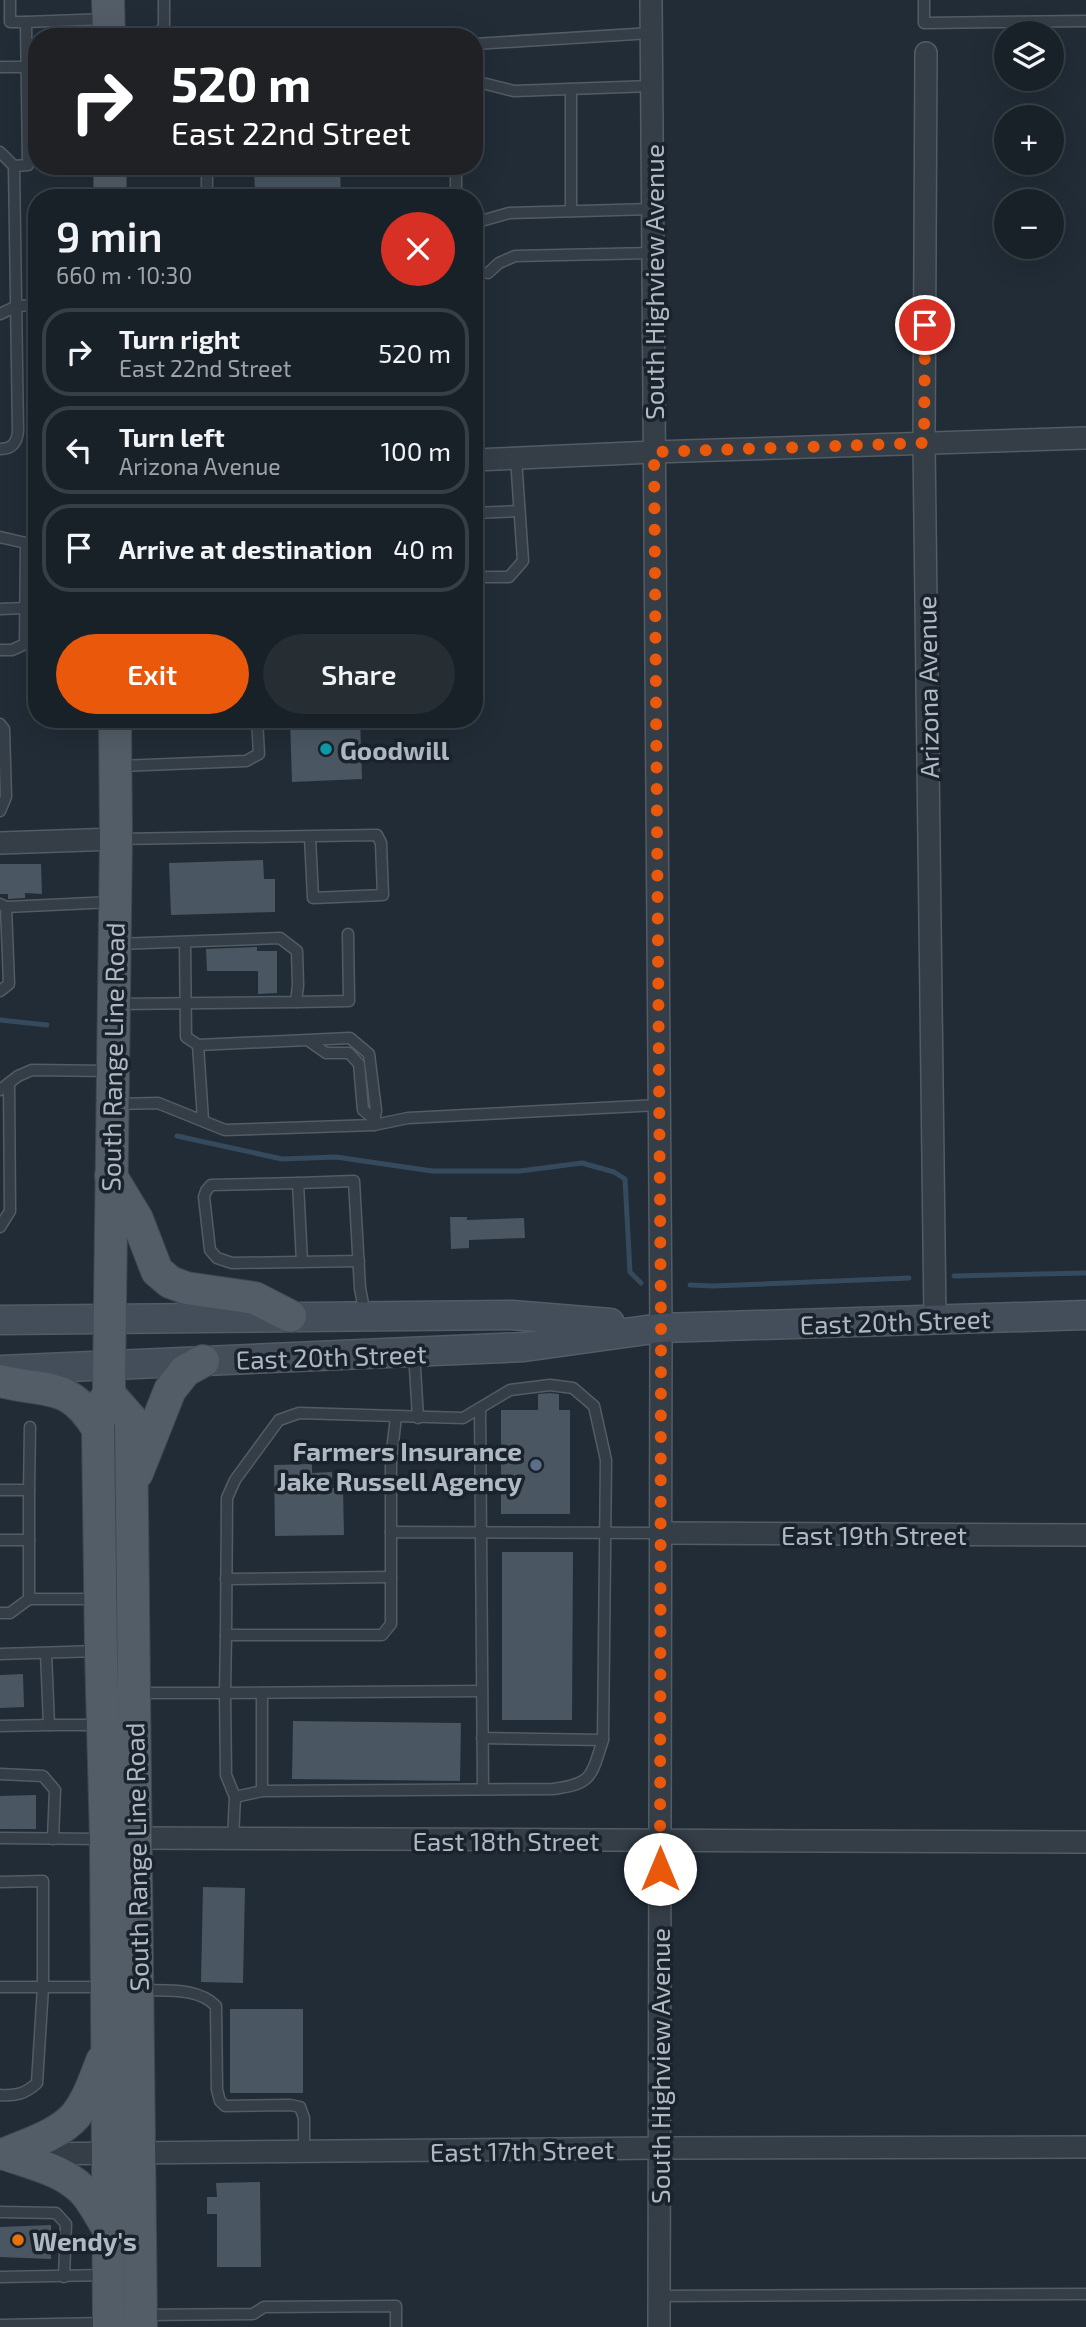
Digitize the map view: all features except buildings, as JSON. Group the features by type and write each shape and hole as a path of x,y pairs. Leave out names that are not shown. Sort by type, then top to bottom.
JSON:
{"main road":[{"name":"South Range Line Road","path":"115,728 109,1380 99,1409 98,1429 103,1725 121,1839"},
{"path":"111,1175 137,1219 157,1271 170,1282 186,1288 255,1298 290,1316"},
{"name":"East 20th Street","path":"0,1320 512,1315 661,1328"},
{"name":"East 20th Street","path":"0,1370 109,1380 203,1361 524,1346 661,1328 1086,1315"},
{"path":"133,1484 170,1390 185,1371 203,1361"},
{"name":"South Range Line Road","path":"109,1380 131,1419 135,1693 121,1839 123,1988 139,2154 141,2321"},
{"path":"0,1381 66,1395 85,1408 98,1429"},
{"name":"South Range Line Road","path":"109,2325 107,2048 123,1988"},
{"path":"2,2154 55,2132 75,2115 91,2088 107,2048"},
{"path":"2,2154 50,2170 74,2182 87,2195 108,2229"}],"street":[{"name":"South Highview Avenue","path":"651,0 662,1533 659,2327"},
{"name":"Arizona Avenue","path":"926,53 924,443 935,1320"},
{"path":"483,460 1086,438"},
{"path":"0,843 116,839"},
{"name":"East 19th Street","path":"662,1533 1086,1535"},
{"name":"East 18th Street","path":"121,1839 1086,1842"},
{"name":"East 17th Street","path":"2,2154 1086,2147"}],"lane":[{"path":"10,0 5,22 109,23 131,28"},
{"path":"164,0 164,28"},
{"path":"924,0 924,23 1086,21"},
{"path":"26,22 28,87"},
{"path":"483,43 651,33"},
{"path":"0,67 27,67"},
{"path":"483,82 514,91 651,86"},
{"path":"571,89 571,211"},
{"path":"0,152 14,166 17,306 17,440 6,449 0,449"},
{"path":"14,166 28,165"},
{"path":"483,220 509,213 652,208"},
{"path":"488,273 499,263 515,256 652,253"},
{"path":"0,314 17,306 28,305"},
{"path":"483,577 509,577 523,561 516,458"},
{"path":"483,513 519,511"},
{"path":"2,539 28,542"},
{"path":"25,644 28,586"},
{"path":"0,609 26,608"},
{"path":"0,650 12,650 28,642"},
{"path":"0,724 4,729 6,797 0,811"},
{"path":"115,766 246,761 258,754 257,728"},
{"path":"116,839 377,835 382,843 383,895 313,898 310,837"},
{"path":"4,988 3,905 114,902"},
{"path":"113,1004 349,1001 348,934"},
{"path":"114,944 280,938 297,951 296,1002"},
{"path":"185,943 186,1037 198,1045 350,1038 369,1054 376,1110 374,1122"},
{"path":"198,1045 203,1120"},
{"path":"0,1227 10,1211 4,1086 32,1070 112,1071"},
{"path":"112,1104 158,1103 225,1130 659,1105"},
{"path":"359,1261 232,1263 217,1258 210,1250 204,1197 206,1191 211,1185 354,1181 359,1261 366,1315"},
{"path":"298,1183 302,1262"},
{"path":"416,1352 418,1418"},
{"path":"233,1838 235,1797 226,1774 227,1498 234,1480 279,1420 299,1413 463,1418 510,1391 550,1385 573,1388 594,1406 606,1460 603,1740 592,1775 577,1786 553,1789 262,1791 235,1797"},
{"path":"480,1408 483,1789"},
{"path":"226,1635 382,1635 391,1624 391,1459 396,1417"},
{"path":"29,1599 30,1427"},
{"path":"0,1490 29,1490"},
{"path":"391,1532 662,1533"},
{"path":"0,1540 29,1540"},
{"path":"226,1578 391,1577"},
{"path":"0,1613 10,1613 29,1599 100,1599"},
{"path":"0,1654 101,1651"},
{"path":"46,1653 49,1726"},
{"path":"135,1693 482,1691"},
{"path":"262,1693 262,1791"},
{"path":"0,1726 103,1725"},
{"path":"482,1738 603,1740"},
{"path":"0,1774 43,1776 55,1790 54,1839"},
{"name":"East 18th Street","path":"0,1838 121,1839"},
{"path":"0,1882 43,1881 43,1987 37,2083 16,2096 0,2095"},
{"path":"0,1987 123,1988 185,1992 210,1999 216,2006 217,2090 220,2101 225,2106 300,2107 304,2152"},
{"path":"0,2212 56,2213 66,2224 64,2277"},
{"path":"0,2277 109,2275"},
{"path":"659,2296 1086,2294"},
{"path":"141,2321 253,2314 264,2307 396,2306 396,2327"},
{"path":"253,2314 253,2327"},
{"path":"0,2325 109,2325"}],"waterway":[{"path":"0,1020 47,1025"},
{"path":"177,1136 282,1159 336,1157 432,1171 520,1171 582,1163 614,1172 625,1179 630,1272 641,1283"},
{"path":"954,1276 1086,1273"},
{"path":"690,1285 909,1278"}],"place":[{"name":"Goodwill","path":"326,749"},
{"name":"Farmers Insurance Jake Russell Agency","path":"536,1465"},
{"name":"Wendy's","path":"18,2240"}],"route":[{"path":"660,1869 662,1559 654,452 924,443 925,325"}]}
